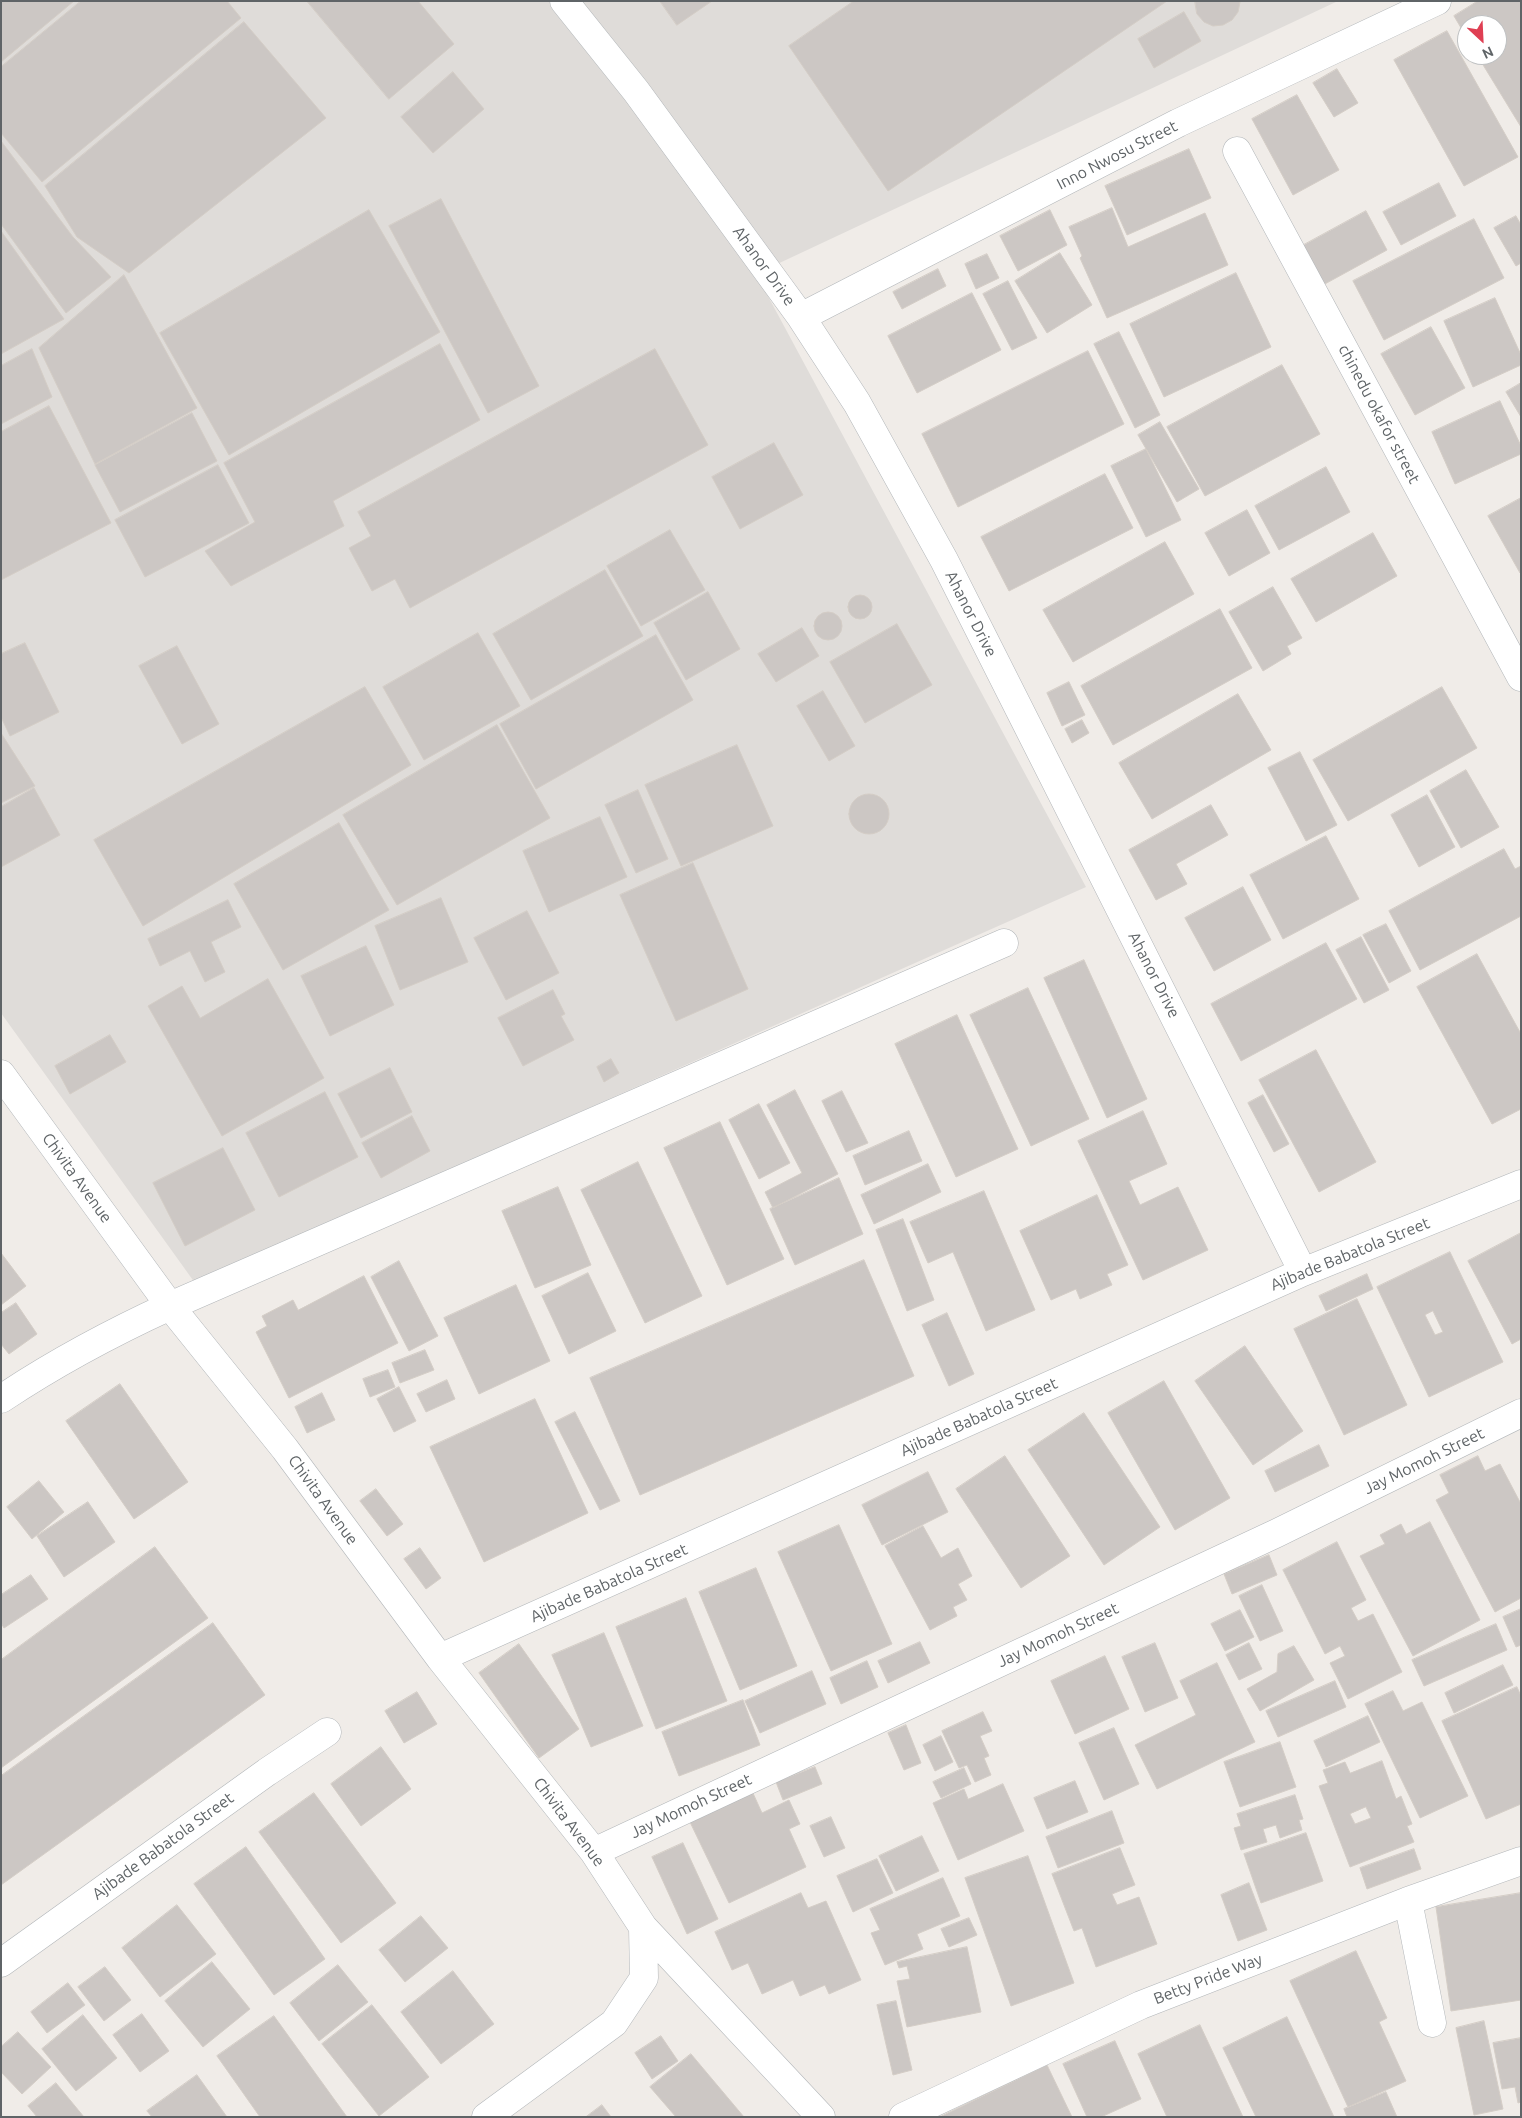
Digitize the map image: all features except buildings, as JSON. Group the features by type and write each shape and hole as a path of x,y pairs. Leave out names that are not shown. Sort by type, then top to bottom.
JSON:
{"street":[{"name":"Ahanor Drive","path":"564,1 636,91 801,317 857,403 944,560 1303,1272"},
{"name":"Inno Nwosu Street","path":"801,317 1178,123 1436,1"},
{"name":"chinedu okafor street","path":"1237,151 1521,677"},
{"path":"1,1399 39,1374 114,1331 1004,943"},
{"name":"Chivita Avenue","path":"1,1074 170,1306 285,1448 440,1658 594,1852 643,1927 821,2117"},
{"name":"Ajibade Babatola Street","path":"440,1658 1303,1272 1521,1184"},
{"name":"Jay Momoh Street","path":"594,1852 1277,1533 1521,1414"},
{"name":"Ajibade Babatola Street","path":"1,1963 267,1772 327,1732"},
{"name":"Betty Pride Way","path":"903,2117 1141,2005 1408,1901 1521,1861"},
{"path":"1408,1901 1432,2023"},
{"path":"486,2117 614,2023 644,1978 643,1927"}],"shaded area":[{"path":"1,1 1338,1 756,274 1086,887 195,1283 1,1013"}]}
